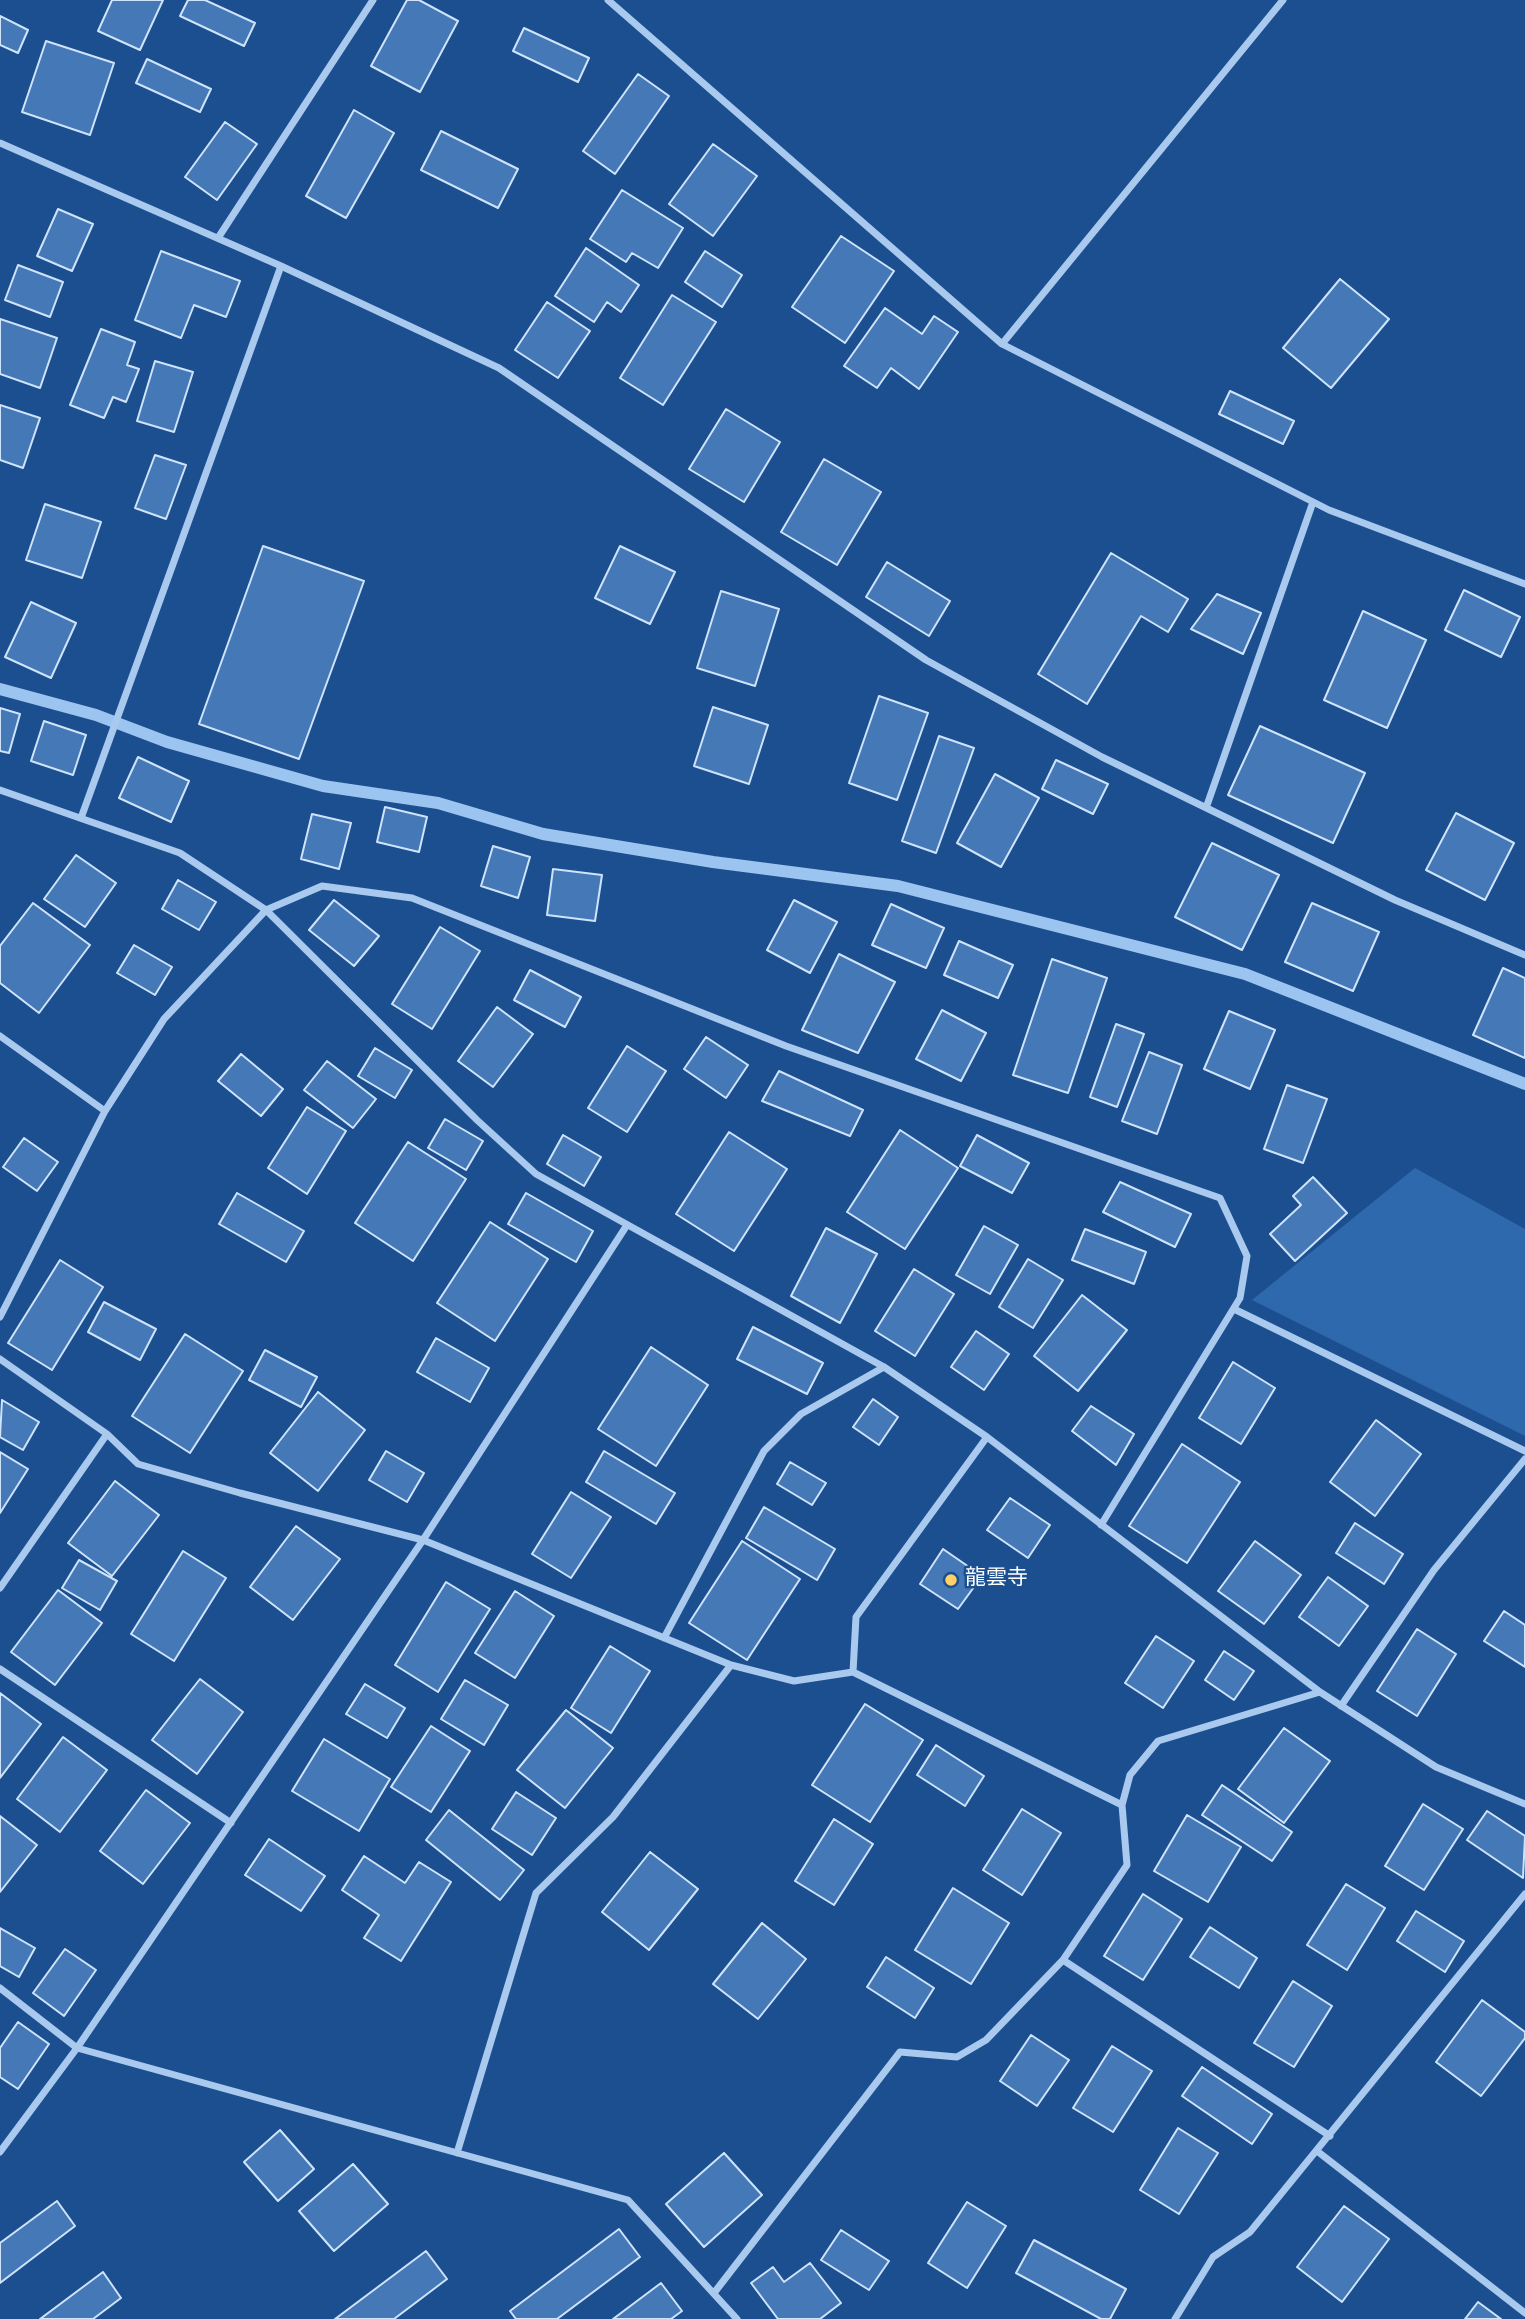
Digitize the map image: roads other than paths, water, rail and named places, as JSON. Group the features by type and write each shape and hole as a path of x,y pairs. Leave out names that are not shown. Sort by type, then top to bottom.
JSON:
{"street":[{"path":"218,238 373,0"},
{"path":"608,0 1002,344 1329,510 1525,584"},
{"path":"1002,344 1283,0"},
{"path":"0,143 281,266 499,368 926,660 1102,757 1395,900 1525,954"},
{"path":"81,818 281,266"},
{"path":"1206,808 1313,502"},
{"path":"0,790 180,853 266,910 477,1120 536,1174 884,1367 987,1437 1320,1692 1436,1767 1525,1804"},
{"path":"0,1317 105,1111 164,1019 266,910 322,887 412,898 786,1046 1220,1198 1247,1256 1240,1298 1101,1524"},
{"path":"0,1036 105,1111"},
{"path":"0,2152 77,2048 424,1540 627,1225"},
{"path":"1234,1309 1525,1451"},
{"path":"0,1359 107,1434 138,1464 424,1540 731,1665 794,1681 853,1672 1122,1805"},
{"path":"664,1638 764,1451 801,1414 884,1367"},
{"path":"0,1588 107,1434"},
{"path":"853,1672 856,1617 987,1437"},
{"path":"1341,1706 1434,1570 1525,1460"},
{"path":"457,2153 536,1893 613,1816 731,1665"},
{"path":"0,1669 231,1823"},
{"path":"714,2293 900,2052 957,2057 986,2040 1063,1960 1127,1865 1122,1805 1130,1775 1158,1741 1320,1692"},
{"path":"1175,2319 1213,2258 1250,2232 1525,1894"},
{"path":"1063,1960 1330,2136"},
{"path":"0,1988 77,2048 628,2200 734,2316 723,2319"},
{"path":"1317,2151 1525,2313"}],"waterway":[{"path":"0,689 96,715 167,742 323,786 438,803 543,834 713,862 898,886 1245,974 1525,1084"}],"place":[{"name":"龍雲寺","path":"951,1580"}]}
